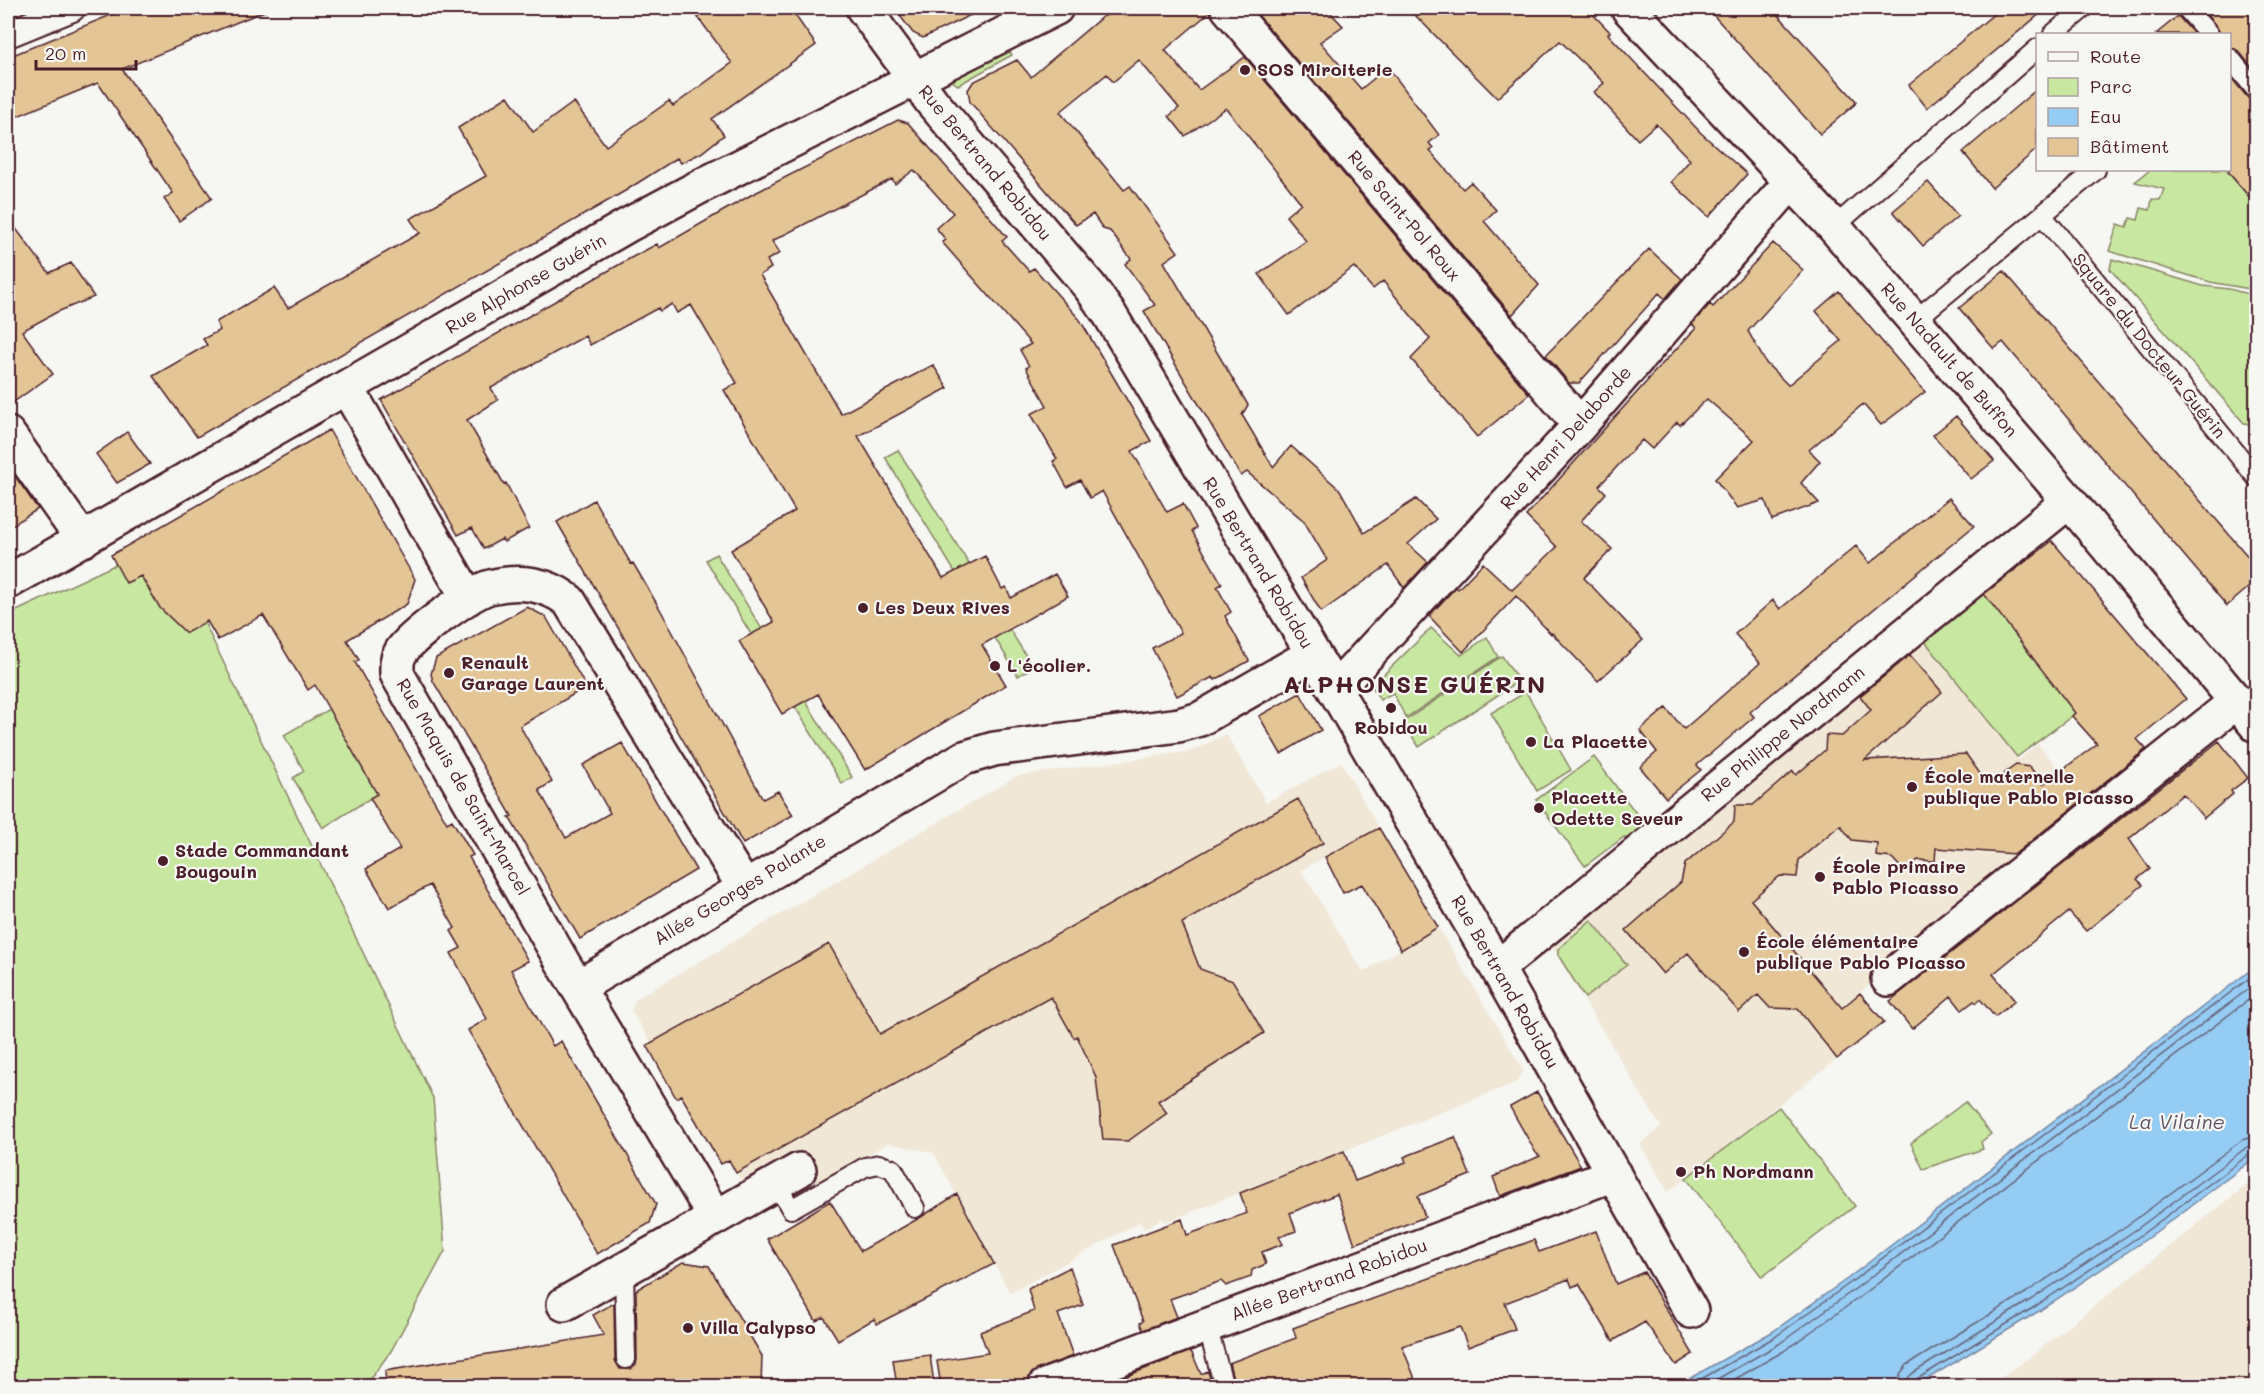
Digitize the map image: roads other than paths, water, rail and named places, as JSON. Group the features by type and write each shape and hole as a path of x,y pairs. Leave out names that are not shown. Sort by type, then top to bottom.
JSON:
{"street":[{"path":"8,34 72,8"},
{"name":"Rue Bertrand Robidou","path":"863,8 932,102 1090,287 1110,315 1335,690 1497,968 1690,1311"},
{"name":"Rue Alphonse Guérin","path":"8,582 628,225 1056,8"},
{"name":"Rue Saint-Pol Roux","path":"1228,8 1580,425"},
{"name":"Rue Nadault de Buffon","path":"1628,8 1834,227 2247,713"},
{"name":"Rue Henri Delaborde","path":"1335,690 1580,425 1791,182"},
{"path":"347,388 468,598"},
{"path":"8,434 83,540"},
{"name":"Rue Philippe Nordmann","path":"1497,968 2069,501"},
{"name":"Rue Maquis de Saint-Marcel","path":"578,987 397,674 396,661 402,650 427,627 468,598 488,588 513,584 537,585 555,591 569,601 744,887"},
{"name":"Allée Georges Palante","path":"578,987 964,758 994,749 1179,725 1200,718 1313,654"},
{"path":"1888,979 2247,713"},
{"path":"578,987 715,1217"},
{"name":"Allée Bertrand Robidou","path":"1045,1386 1614,1174"},
{"path":"564,1304 787,1177"}],"lane":[{"path":"2054,33 2084,8"},
{"path":"2186,8 2208,33"},
{"path":"1834,227 2036,49"},
{"path":"2231,60 2256,90"},
{"path":"1915,320 2095,171"},
{"name":"Square du Docteur Guérin","path":"2042,215 2256,477"},
{"path":"787,1177 791,1209 865,1167 879,1164 893,1170 915,1208"},
{"path":"624,1269 626,1359"},
{"path":"1207,1326 1224,1386"}],"water":[{"name":"La Vilaine","path":"2256,966 2256,1157 2145,1240 2039,1311 1916,1386 1676,1386 1772,1332 1847,1279"}],"place":[{"name":"SOS Miroiterie","path":"1245,70"},
{"name":"Les Deux Rives","path":"863,608"},
{"name":"L'écolier.","path":"995,666"},
{"name":"Renault Garage Laurent","path":"449,673"},
{"name":"Robidou","path":"1391,708"},
{"name":"La Placette","path":"1531,742"},
{"name":"École maternelle publique Pablo Picasso","path":"1912,787"},
{"name":"Placette Odette Seveur","path":"1539,808"},
{"name":"Stade Commandant Bougouin","path":"163,861"},
{"name":"École primaire Pablo Picasso","path":"1820,877"},
{"name":"École élémentaire publique Pablo Picasso","path":"1744,952"},
{"name":"Ph Nordmann","path":"1681,1172"},
{"name":"Villa Calypso","path":"688,1328"}],"district":[{"name":"ALPHONSE GUÉRIN","path":"1415,685"}]}
